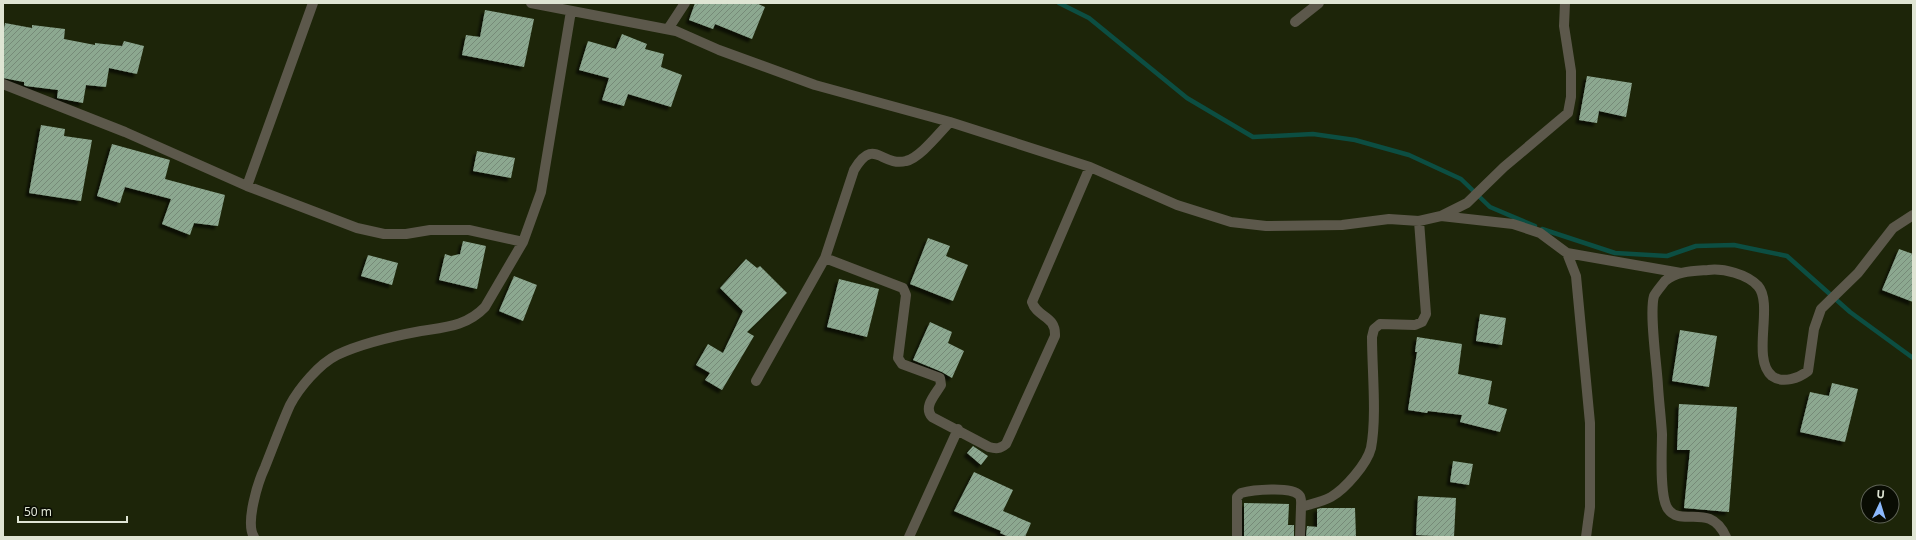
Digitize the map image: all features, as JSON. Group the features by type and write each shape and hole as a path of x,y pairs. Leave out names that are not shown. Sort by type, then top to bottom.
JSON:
{"street":[{"path":"247,186 313,3"},
{"path":"531,3 668,29 719,50 815,85 950,122 1090,167 1177,205 1231,222 1266,226 1342,225 1389,219 1419,221 1441,216 1467,203 1504,167 1568,113 1571,96 1572,71 1564,26 1565,3"},
{"path":"668,29 685,3"},
{"path":"1295,22 1319,3"},
{"path":"254,537 250,525 259,481 290,404 304,383 335,356 352,349 406,334 466,322 476,316 485,307 523,242 541,192 571,11"},
{"path":"3,84 125,132 247,186 357,228 384,234 406,234 430,230 469,230 523,242"},
{"path":"756,382 825,258 854,170 861,157 871,153 896,161 906,161 915,157 950,122"},
{"path":"825,258 904,288 906,295 898,358 902,364 940,378 941,386 928,406 928,413 932,417 996,449 1001,448 1006,444 1054,336 1055,330 1051,321 1035,309 1032,302 1090,167"},
{"path":"1441,216 1513,224 1540,233 1567,253 1681,273 1716,269 1746,277 1759,287 1764,306 1762,334 1764,365 1772,376 1779,379 1788,380 1800,377 1808,371 1814,329 1821,309 1858,273 1893,228 1913,215"},
{"path":"1301,507 1330,498 1346,485 1360,470 1371,449 1373,422 1372,337 1374,330 1380,324 1415,325 1422,322 1426,314 1419,221"},
{"path":"1567,253 1576,276 1590,423 1590,507 1586,537"},
{"path":"1681,273 1666,280 1654,295 1653,317 1662,433 1663,494 1668,509 1677,516 1709,518 1719,524 1726,537"},
{"path":"909,537 958,429"},
{"path":"1237,537 1237,502 1241,493 1289,490 1298,494 1301,498 1300,537"}],"building":[{"path":"695,3 756,3 765,7 752,39 715,24 713,29 689,20"},
{"path":"485,10 534,19 524,67 462,55 466,35 480,37"},
{"path":"5,23 32,28 32,25 65,29 64,39 95,45 95,43 122,46 124,41 144,46 137,74 109,68 106,87 86,85 83,103 57,98 58,90 26,86 24,85 24,82 3,78 3,34"},
{"path":"622,34 647,44 645,49 664,54 661,67 682,75 671,107 628,94 624,106 602,100 609,78 579,70 588,41 616,49"},
{"path":"1587,76 1632,83 1626,117 1599,111 1597,123 1579,120"},
{"path":"41,125 65,129 64,136 92,140 81,201 29,193"},
{"path":"112,144 170,160 165,179 225,195 218,226 194,223 190,235 162,224 171,199 125,187 120,203 97,196"},
{"path":"477,151 515,158 511,178 473,171"},
{"path":"928,238 950,246 946,256 968,265 953,301 910,284"},
{"path":"463,241 486,246 477,289 439,280 445,254 451,256 460,254"},
{"path":"1899,249 1913,254 1913,302 1882,290"},
{"path":"368,255 398,263 392,285 361,276"},
{"path":"746,259 757,268 760,266 787,293 747,332 754,336 722,390 705,380 710,373 696,365 708,344 723,353 743,311 720,288"},
{"path":"514,276 537,285 523,321 499,311"},
{"path":"839,279 879,289 867,337 827,327"},
{"path":"1480,314 1506,318 1502,345 1476,341"},
{"path":"930,322 952,332 948,343 964,351 952,378 942,372 913,360"},
{"path":"1680,330 1717,336 1709,387 1672,381"},
{"path":"1417,337 1462,344 1458,374 1492,381 1488,404 1507,409 1500,432 1460,422 1462,415 1428,411 1427,413 1408,410 1417,352 1415,352"},
{"path":"1832,383 1858,389 1845,442 1800,432 1810,392 1829,396"},
{"path":"1679,404 1737,407 1729,512 1684,508 1690,450 1677,450"},
{"path":"973,446 988,456 981,465 967,453"},
{"path":"1453,461 1473,464 1469,485 1450,482"},
{"path":"974,472 1013,490 1003,511 1031,523 1025,537 1009,537 1000,533 1001,531 954,511"},
{"path":"1418,496 1456,498 1454,537 1416,535"},
{"path":"1244,503 1289,504 1288,525 1294,525 1294,537 1244,537"},
{"path":"1355,508 1356,537 1306,537 1307,526 1317,527 1317,509"}],"waterway":[{"path":"1059,3 1089,18 1187,98 1253,137 1313,134 1355,140 1409,155 1461,179 1490,207 1535,226"},
{"path":"1542,229 1615,253 1667,256 1696,246 1734,245 1787,256 1850,312 1913,358"}]}
